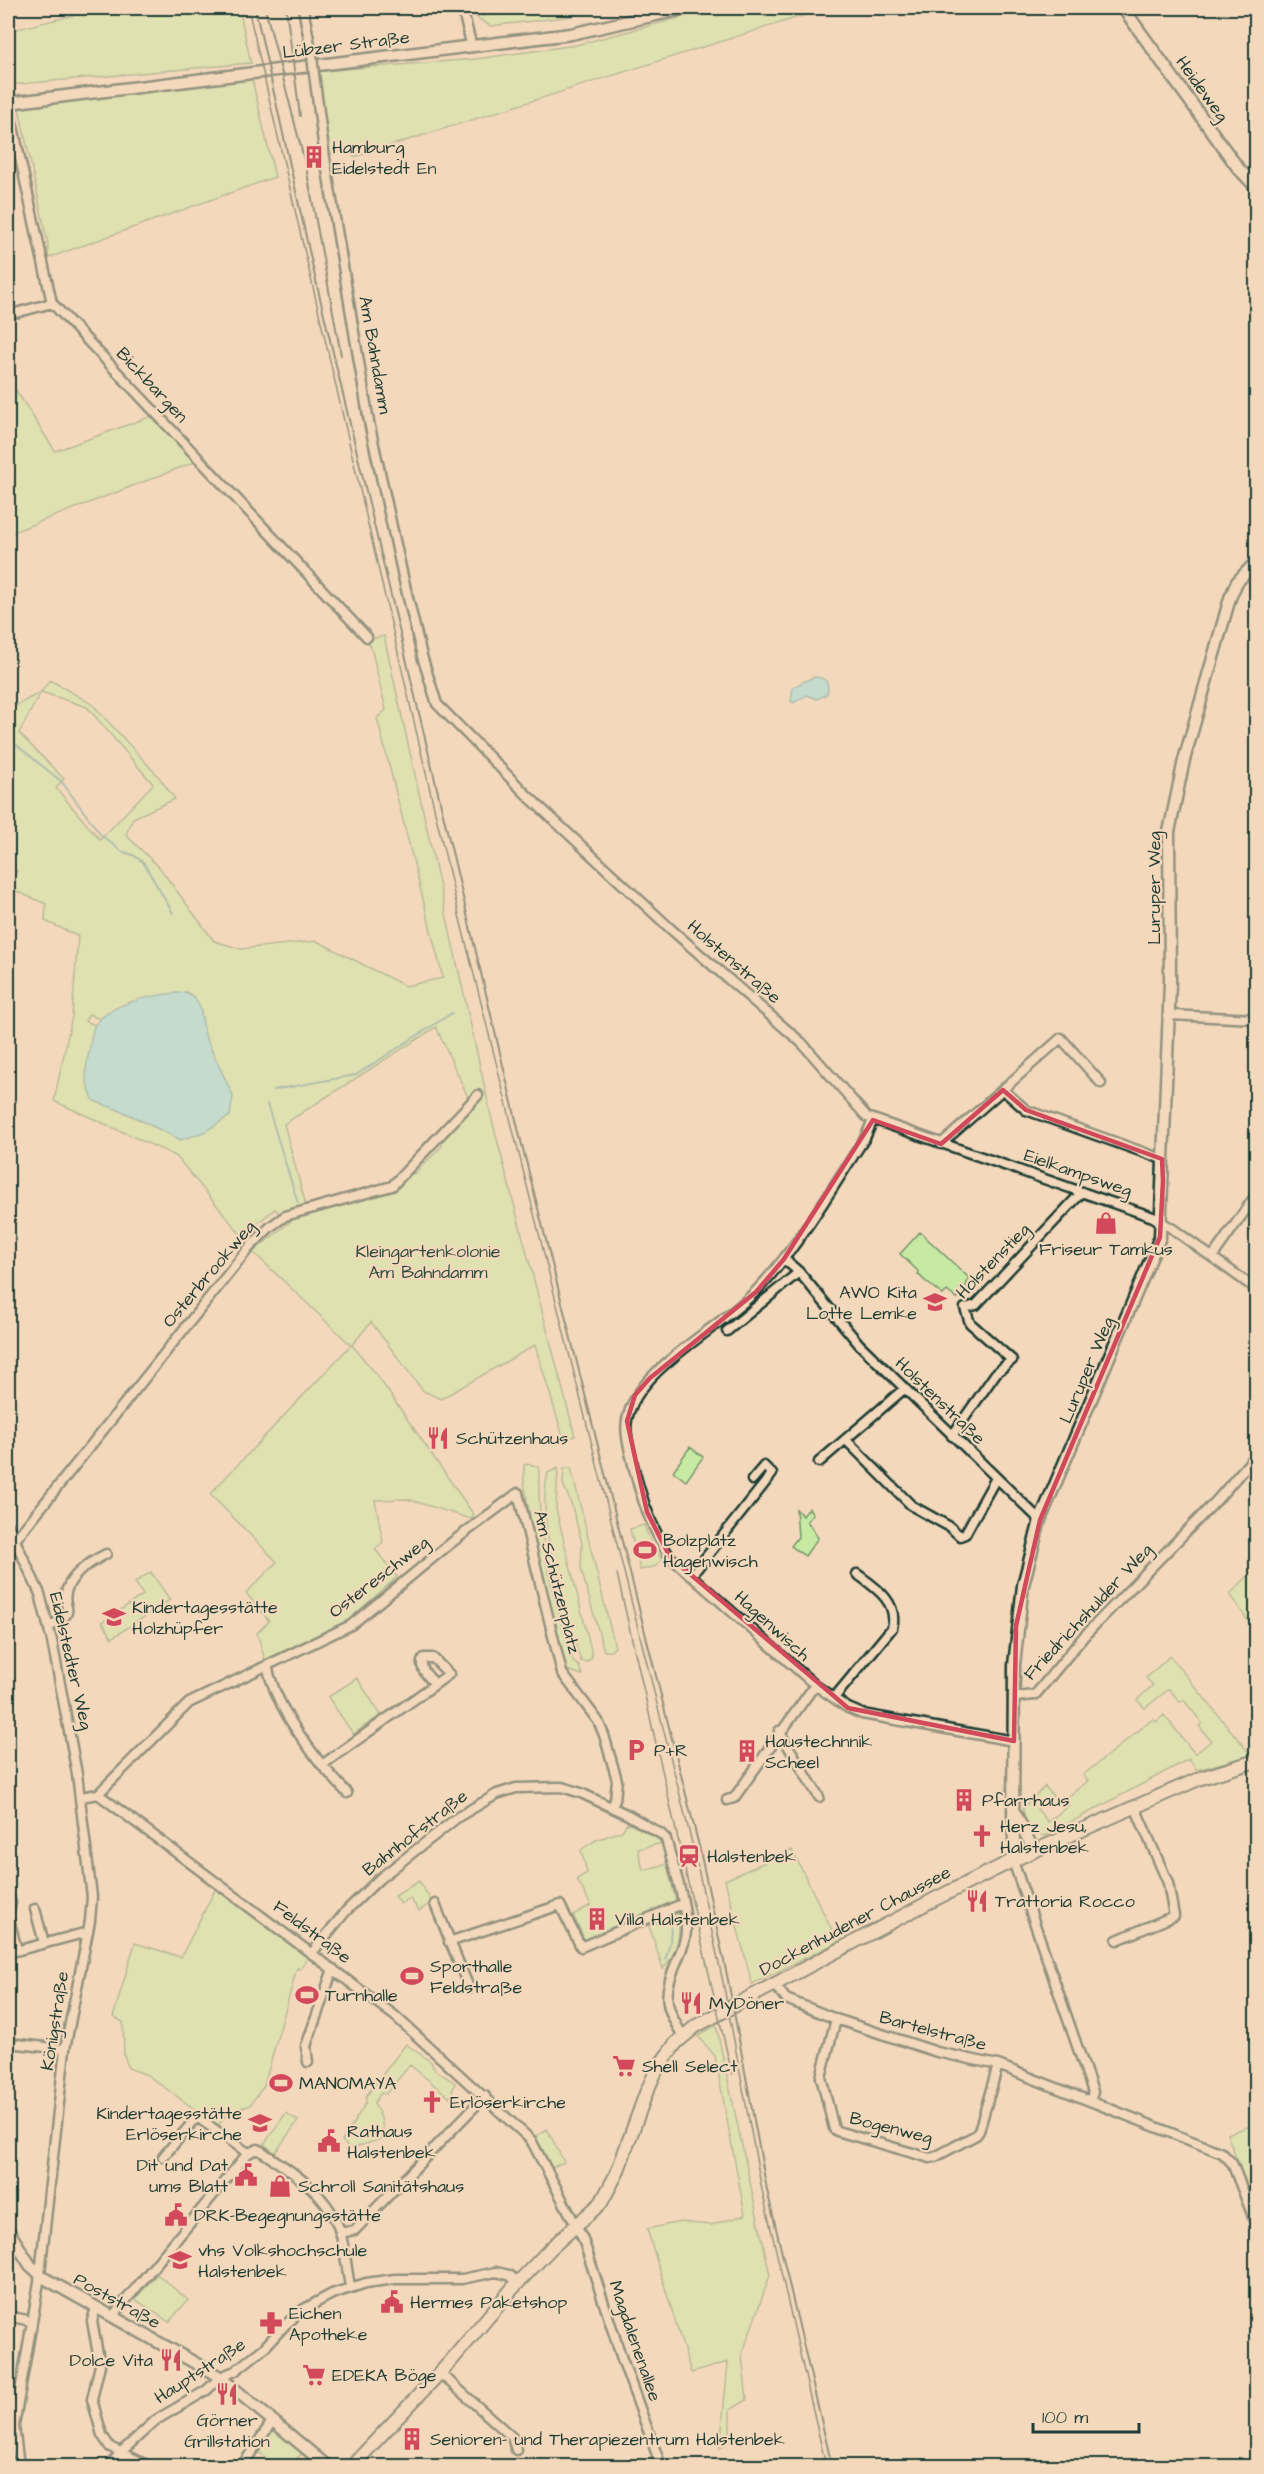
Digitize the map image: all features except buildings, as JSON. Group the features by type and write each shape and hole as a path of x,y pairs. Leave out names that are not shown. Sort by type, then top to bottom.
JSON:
{"main road":[{"name":"Dockenhudener Chaussee","path":"352,2466 440,2373 518,2282 575,2223 596,2208 608,2193 650,2082 665,2058 683,2036 715,2014 933,1900 1017,1859 1201,1778 1257,1761"}],"street":[{"path":"303,8 309,8"},
{"name":"Am Bahndamm","path":"303,8 312,55 325,158 369,422 424,666 437,704"},
{"path":"462,8 472,47"},
{"name":"Lübzer Straße","path":"8,104 571,34 687,8"},
{"name":"Heideweg","path":"1123,8 1238,168 1257,187"},
{"path":"8,104 52,303 8,315"},
{"name":"Bickbargen","path":"52,303 367,637"},
{"name":"Luruper Weg","path":"1015,1697 1014,1665 1019,1606 1040,1520 1156,1250 1162,1223 1162,1159 1169,1015 1169,832 1184,760 1230,598 1237,582 1257,562"},
{"name":"Holstenstraße","path":"437,704 529,797 673,931 802,1043 862,1113 873,1120"},
{"path":"1169,1015 1257,1019"},
{"path":"941,1144 1061,1038 1101,1083"},
{"path":"1004,1090 1026,1110 1162,1159"},
{"name":"Osterbrookweg","path":"15,1540 249,1248 270,1227 285,1216 305,1209 392,1186 478,1095"},
{"path":"784,1258 865,1138 873,1120"},
{"name":"Eielkampsweg","path":"873,1120 1153,1217 1213,1256 1257,1289"},
{"name":"Holstenstieg","path":"952,1436 996,1373 1011,1360 970,1323 965,1308 975,1305 1082,1192"},
{"path":"1213,1256 1257,1195"},
{"name":"Holstenstraße","path":"784,1258 799,1272 859,1344 1040,1520"},
{"name":"Hagenwisch","path":"784,1258 756,1292 650,1378 635,1395 627,1421 628,1440 647,1512 656,1536 670,1557 691,1576 815,1684 848,1708 862,1714 1014,1741"},
{"path":"727,1331 799,1272"},
{"path":"819,1462 904,1389"},
{"path":"846,1440 913,1506 950,1527 960,1536 965,1533 996,1478"},
{"name":"Friedrichshulder Weg","path":"1017,1859 1014,1840 1015,1697 1035,1695 1085,1635 1218,1500 1257,1455"},
{"path":"691,1576 772,1474 764,1466 752,1480"},
{"name":"Ostereschweg","path":"98,1794 189,1703 351,1625 451,1543 518,1493"},
{"name":"Am Schützenplatz","path":"518,1493 562,1673 598,1721 604,1735 616,1780 615,1800 612,1807"},
{"name":"Eidelstedter Weg","path":"8,1526 40,1593 49,1627 77,1774"},
{"path":"49,1627 67,1615 68,1588 91,1561 105,1554"},
{"path":"834,1698 892,1628 894,1620 884,1595 857,1574"},
{"path":"267,1665 276,1695 296,1731 322,1765 347,1792"},
{"path":"322,1765 435,1684"},
{"path":"727,1800 734,1798 779,1731 815,1684"},
{"path":"779,1731 819,1797"},
{"name":"Königstraße","path":"19,2466 14,2426 40,2275 65,2049 88,1932 92,1897 77,1774"},
{"name":"Bahnhofstraße","path":"312,1953 346,1911 379,1879 458,1817 487,1798 516,1788 562,1787 612,1807 664,1837 686,1924 685,1940 667,1986 666,1999 668,2010 683,2036"},
{"path":"81,1797 98,1794"},
{"name":"Feldstraße","path":"98,1794 395,2016 484,2096 531,2140 575,2223"},
{"path":"1117,1940 1174,1916 1168,1883 1135,1807"},
{"name":"Friedrichshulder Weg","path":"1014,1810 1034,1851"},
{"path":"1017,1859 1093,2092 1090,2101"},
{"path":"8,1893 11,1903 8,1915 12,1952 88,1932"},
{"path":"435,1904 469,1988"},
{"path":"449,1942 560,1905 581,1947 682,1904"},
{"path":"35,1909 44,1943"},
{"path":"308,2062 306,2046 333,1969"},
{"name":"Bartelstraße","path":"774,1984 786,1999 836,2019 937,2052 998,2065 1227,2157 1257,2224"},
{"name":"Bogenweg","path":"836,2019 821,2076 834,2129 837,2132 930,2158 935,2157 979,2131 998,2065"},
{"path":"8,2043 35,2043 65,2049"},
{"path":"340,2233 355,2230 484,2096"},
{"path":"163,2157 197,2117 248,2153"},
{"path":"112,2317 248,2153 258,2149 306,2184 329,2210 340,2233 350,2286"},
{"name":"Magdalenenallee","path":"575,2223 588,2251 622,2359 661,2466"},
{"name":"Poststraße","path":"8,2230 30,2265 40,2275 220,2377 327,2466"},
{"path":"8,2254 19,2249"},
{"name":"Hauptstraße","path":"110,2466 120,2453 156,2420 207,2390 220,2377 236,2371 304,2309 350,2286 395,2279 468,2278 496,2272 509,2275 518,2282"},
{"path":"96,2308 92,2321 99,2365 92,2399 102,2435 110,2447 149,2466"},
{"path":"8,2316 32,2321"},
{"path":"440,2373 512,2437 516,2450"},
{"path":"242,2466 273,2420"}],"highlighted area":[{"path":"1003,1090 1026,1110 1162,1159 1163,1181 1160,1237 1040,1520 1016,1626 1014,1741 848,1708 670,1557 647,1512 627,1421 635,1395 650,1378 756,1292 784,1259 873,1120 941,1144"}],"green space":[{"path":"105,8 239,8 251,63 9,85 8,31"},
{"path":"471,8 478,8 482,16 572,8 609,8 566,17 490,26 473,15"},
{"path":"717,8 801,8 805,15 354,157 351,148 328,155 319,71 476,59 576,45"},
{"path":"252,79 275,177 48,258 48,244 19,109 116,94"},
{"path":"8,378 55,451 152,416 195,462 8,534"},
{"name":"Kleingartenkolonie Am Bahndamm","path":"384,636 492,1120 575,1436 564,1440 535,1345 441,1399 423,1391 371,1322 352,1345 376,1374 474,1515 471,1519 407,1499 375,1500 383,1542 375,1549 397,1577 349,1620 265,1660 257,1633 269,1621 246,1593 277,1562 210,1494 351,1345 253,1252 297,1216 393,1189 412,1169 414,1174 442,1146 441,1139 472,1106 436,1027 284,1124 306,1206 281,1215 275,1209 242,1236 176,1156 54,1101 72,1016 78,936 45,921 46,904 8,888 17,871 8,863 8,710 41,692 50,680 92,704 158,776 175,799 133,818 126,835 159,867 214,941 241,949 317,941 405,986 443,978 377,718 386,710 371,647 367,640","holes":["41,692 87,707 153,784 100,840 56,788 64,779 19,733","139,1000 200,1007 205,1036 233,1096 181,1140 124,1112 95,1101 92,1038 95,1025 85,1021 89,1014 101,1020 123,1005"]},
{"path":"920,1232 969,1278 964,1291 957,1299 947,1291 943,1295 925,1281 900,1254"},
{"path":"690,1447 703,1457 686,1481 673,1471"},
{"path":"530,1464 539,1468 543,1543 547,1567 574,1663 579,1666 582,1675 564,1669 533,1535 524,1482 524,1465"},
{"path":"558,1468 556,1509 591,1650 592,1657 587,1662 581,1661 577,1650 548,1539 545,1494 548,1473"},
{"path":"564,1468 571,1468 615,1647 611,1651 604,1651 581,1569 582,1543 563,1484"},
{"path":"809,1508 813,1514 807,1521 818,1538 805,1556 791,1546 798,1537 796,1509 803,1516"},
{"name":"Bolzplatz Hagenwisch","path":"644,1525 652,1546 662,1559 656,1566 640,1570 630,1529"},
{"path":"1256,1568 1256,1633 1230,1594"},
{"path":"151,1572 170,1600 112,1638 102,1622 143,1595 135,1582"},
{"path":"1170,1656 1251,1755 1197,1770 1189,1759 1045,1836 1032,1830 1025,1818 1023,1808 1045,1786 1053,1796 1037,1809 1048,1822 1069,1805 1065,1799 1088,1781 1083,1775 1153,1719 1156,1722 1164,1715 1195,1754 1211,1741 1199,1726 1202,1723 1184,1700 1180,1702 1169,1689 1145,1708 1137,1700 1153,1685 1146,1678"},
{"path":"357,1678 381,1715 353,1734 328,1697"},
{"path":"627,1823 657,1836 662,1843 638,1849 643,1870 667,1864 676,1901 585,1941 573,1915 591,1905 577,1879 587,1873 581,1850 596,1840 622,1831"},
{"path":"792,1850 838,1942 752,1984 725,1880"},
{"path":"419,1881 432,1902 419,1911 410,1898 401,1904 395,1896"},
{"path":"219,1882 310,1953 301,1969 297,1968 264,2086 249,2106 230,2110 218,2126 147,2075 128,2068 124,2055 123,2022 113,2017 135,1943 181,1957"},
{"path":"677,1913 679,1928 677,1943 663,1969 649,1926"},
{"path":"716,2025 770,2275 742,2355 747,2400 730,2410 730,2440 720,2448 728,2362 691,2373 647,2229 680,2222 711,2225 745,2215 715,2056 698,2036"},
{"path":"406,2044 431,2062 434,2069 455,2083 450,2098 410,2065 386,2094 381,2093 374,2103 381,2118 385,2138 350,2149 342,2141 366,2103 366,2096"},
{"path":"286,2113 298,2121 275,2153 264,2144"},
{"path":"1256,2124 1256,2209 1227,2134"},
{"path":"547,2129 564,2162 549,2169 533,2138"},
{"path":"157,2274 188,2300 169,2322 135,2299"},
{"path":"273,2427 303,2452 294,2462 298,2466 278,2466 257,2451"}],"water":[{"path":"814,677 826,681 827,694 817,699 807,695 793,703 791,701 793,687"},
{"path":"186,992 194,997 200,1007 205,1036 233,1096 230,1116 204,1132 181,1140 124,1112 94,1101 87,1083 86,1072 93,1031 103,1016 137,1000"}],"waterway":[{"path":"8,738 62,782 101,835 121,851 143,862 173,913"},
{"path":"273,1090 356,1075 452,1013"},
{"path":"267,1104 298,1203"},
{"path":"665,1960 670,1943 671,1925"}],"tram line":[{"path":"248,8 459,915 695,1855 723,1982 762,2190 826,2466"},
{"path":"617,1574 732,2074"}],"railway":[{"path":"255,8 315,277 522,1145 699,1846 728,1980 767,2190 832,2466"},
{"path":"265,8 306,167 341,355"},
{"path":"286,8 300,116"}],"place":[{"name":"Hamburg Eidelstedt En","path":"314,157"},
{"name":"Friseur Tamkus","path":"1106,1223"},
{"name":"AWO Kita Lotte Lemke","path":"935,1302"},
{"name":"Schützenhaus","path":"438,1438"},
{"name":"Bolzplatz Hagenwisch","path":"645,1550"},
{"name":"Kindertagesstätte Holzhüpfer","path":"114,1617"},
{"name":"P+R","path":"636,1750"},
{"name":"Haustechnnik Scheel","path":"747,1751"},
{"name":"Pfarrhaus","path":"964,1800"},
{"name":"Herz Jesu, Halstenbek","path":"982,1836"},
{"name":"Halstenbek","path":"689,1856"},
{"name":"Trattoria Rocco","path":"977,1901"},
{"name":"Villa Halstenbek","path":"597,1919"},
{"name":"Sporthalle Feldstraße","path":"412,1976"},
{"name":"Turnhalle","path":"307,1995"},
{"name":"MyDöner","path":"691,2003"},
{"name":"Shell Select","path":"624,2066"},
{"name":"MANOMAYA","path":"281,2083"},
{"name":"Erlöserkirche","path":"432,2102"},
{"name":"Kindertagesstätte Erlöserkirche","path":"260,2123"},
{"name":"Rathaus Halstenbek","path":"329,2141"},
{"name":"Dit und Dat ums Blatt","path":"246,2175"},
{"name":"Schroll Sanitätshaus","path":"280,2186"},
{"name":"DRK-Begegnungsstätte","path":"176,2215"},
{"name":"vhs Volkshochschule Halstenbek","path":"180,2260"},
{"name":"Hermes Paketshop","path":"392,2302"},
{"name":"Eichen Apotheke","path":"271,2323"},
{"name":"Dolce Vita","path":"171,2360"},
{"name":"EDEKA Böge","path":"314,2375"},
{"name":"Görner Grillstation","path":"227,2394"},
{"name":"Senioren- und Therapiezentrum Halstenbek","path":"412,2439"}]}
